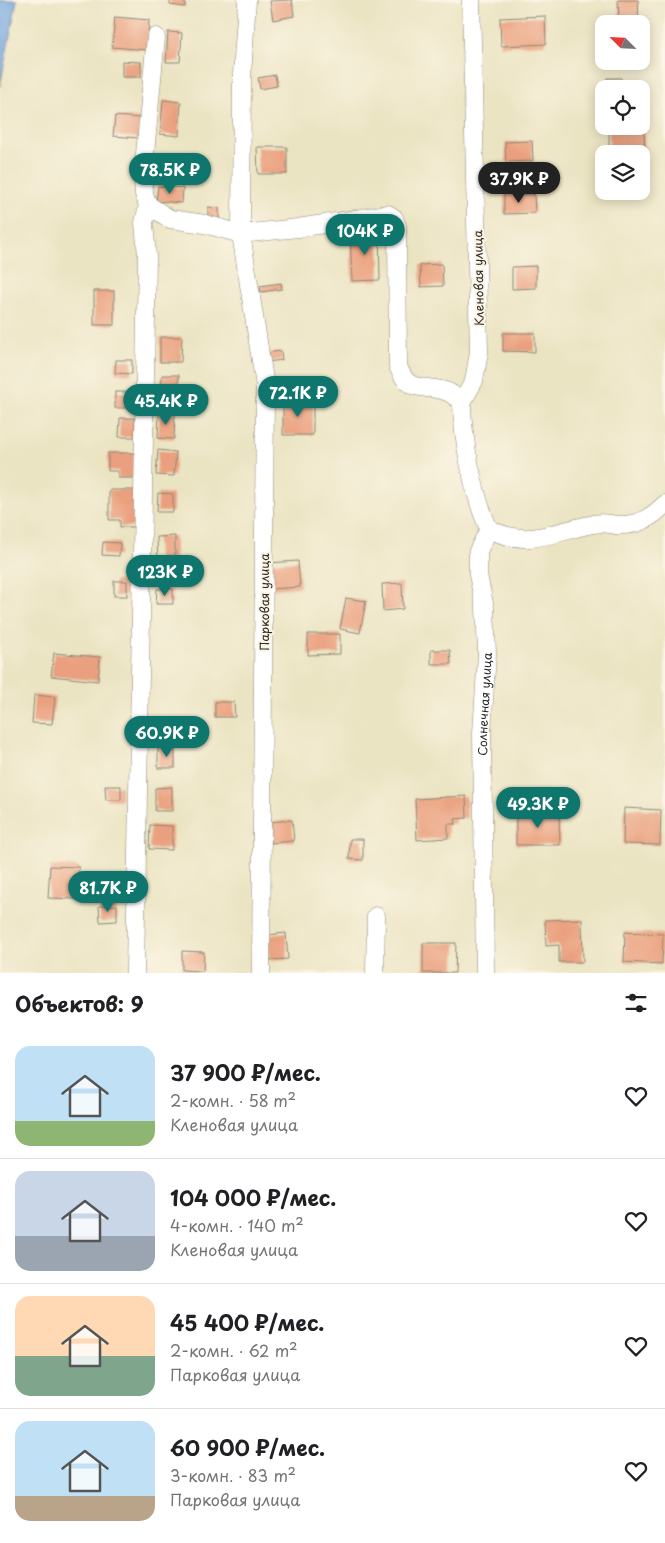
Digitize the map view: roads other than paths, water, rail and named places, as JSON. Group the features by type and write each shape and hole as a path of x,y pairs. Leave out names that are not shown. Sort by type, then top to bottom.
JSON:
{"street":[{"name":"Парковая улица","path":"247,0 242,74 241,234 265,386 261,973"},
{"name":"Кленовая улица","path":"462,402 474,382 479,352 471,0"},
{"path":"135,973 147,256 144,224 148,205 144,194 143,175 156,37"},
{"path":"148,205 170,219 205,224 241,234 298,228 388,214 394,218 397,226 398,366 408,384 419,388 449,393 462,402 462,419 477,495 489,529 520,540 543,537 600,523 634,524 651,518 665,504"},
{"name":"Солнечная улица","path":"485,973 482,734 488,653 485,608 478,575 478,551 489,529"},
{"path":"375,973 376,916"}],"water":[{"path":"0,0 17,0 0,86"}]}
